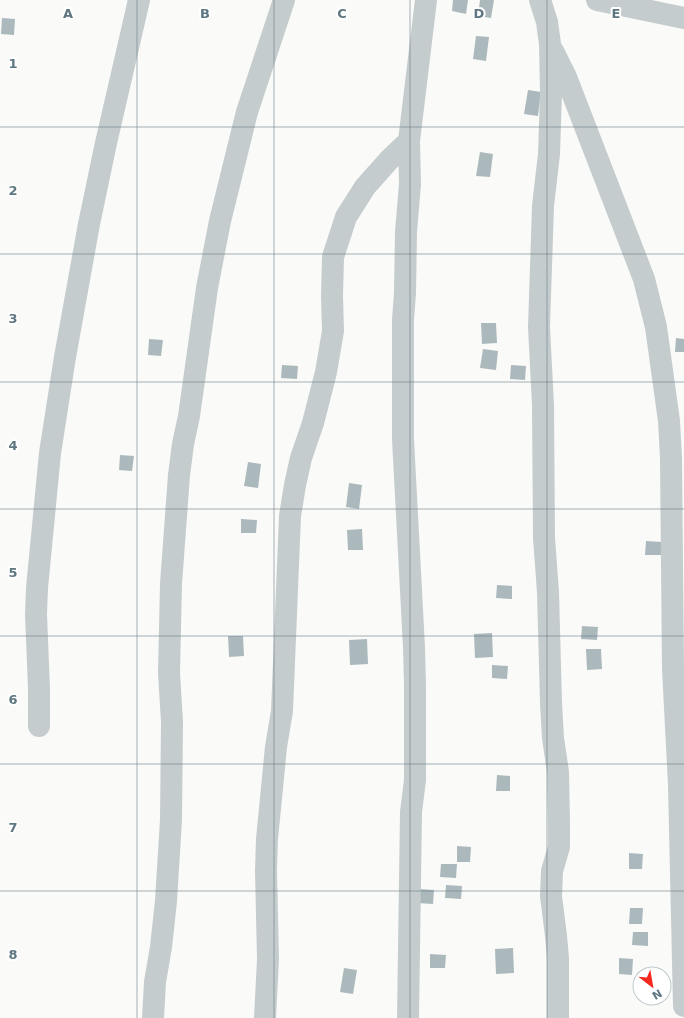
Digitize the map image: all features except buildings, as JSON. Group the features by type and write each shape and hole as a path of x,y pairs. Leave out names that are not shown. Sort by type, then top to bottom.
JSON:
{"street":[{"path":"39,726 36,614 37,588 50,454 65,357 89,224 139,0"},
{"path":"153,1018 155,982 164,924 169,851 172,752 169,673 171,584 179,475 207,288 222,213 247,112 284,0"},
{"path":"408,1018 411,819 415,780 415,728 414,646 402,410 406,232 410,184 410,141 426,0"},
{"path":"540,0 547,22 550,44 551,93 549,154 543,206 539,326 543,412 544,538 548,592 551,703 553,738 558,772 559,847 552,871 551,891 558,958 558,1018"},
{"path":"597,0 684,18"},
{"path":"550,44 566,77 644,280 656,327 663,370 669,421 671,458 673,669 679,785 684,1006"},
{"path":"265,1018 268,959 266,871 267,839 275,754 282,711 290,516 295,485 300,458 313,423 326,372 333,331 333,257 346,217 365,187 388,160 410,141"}]}
